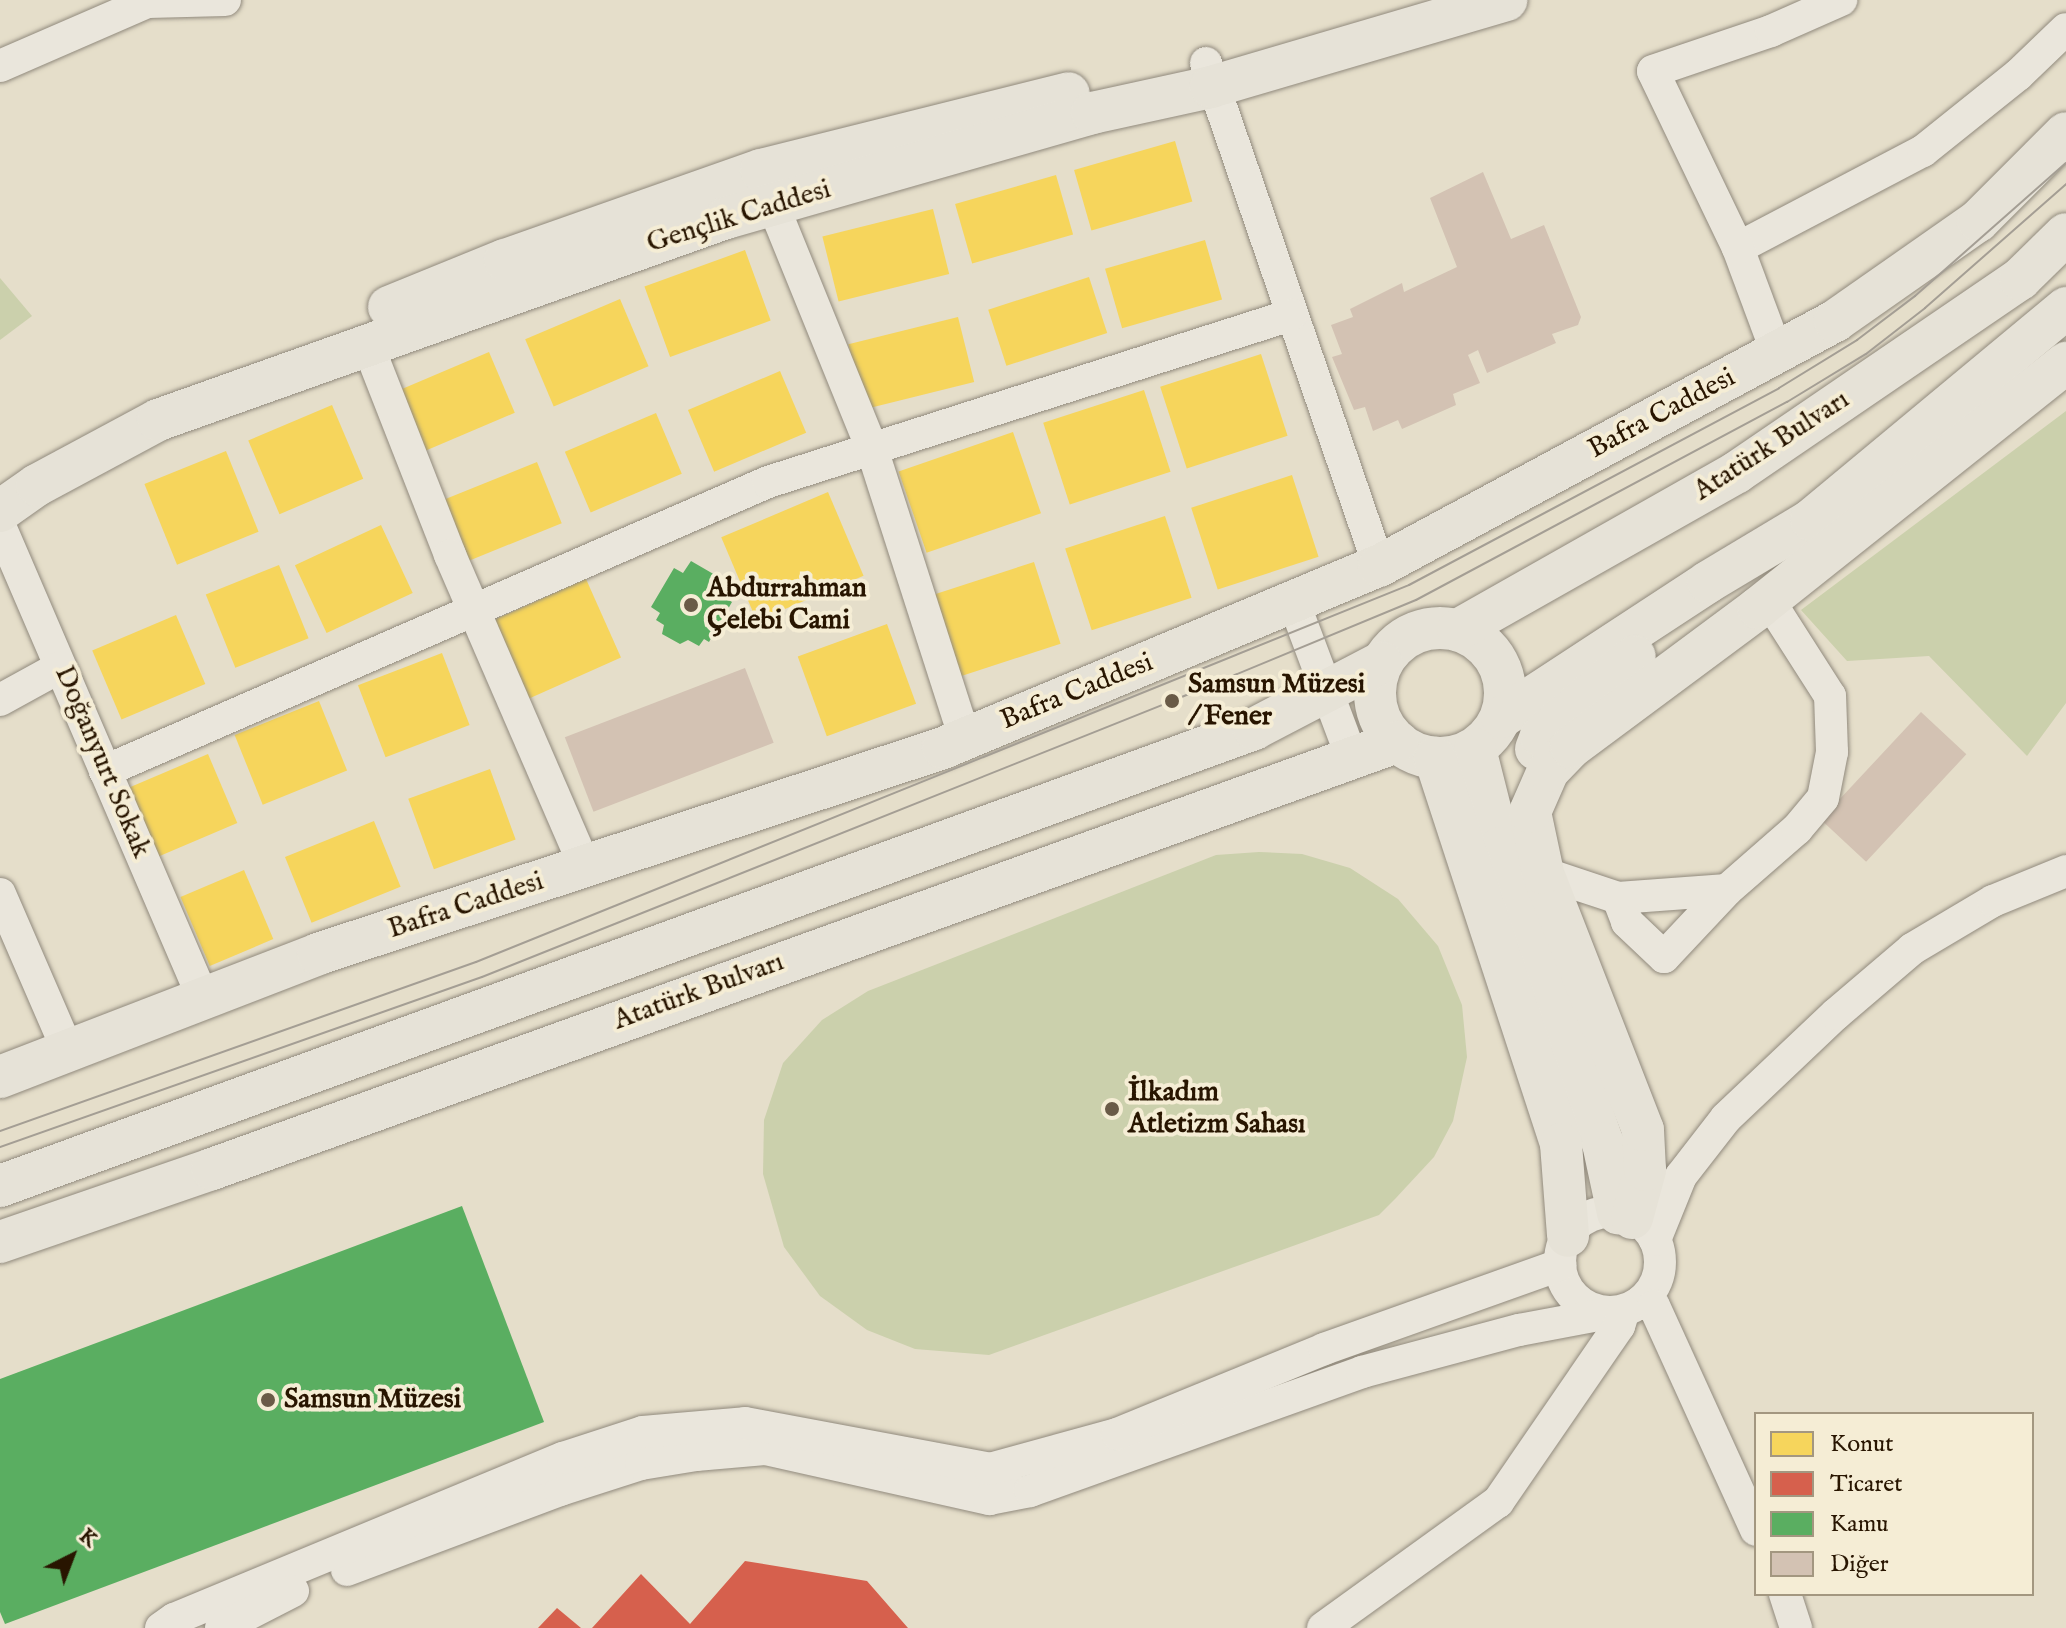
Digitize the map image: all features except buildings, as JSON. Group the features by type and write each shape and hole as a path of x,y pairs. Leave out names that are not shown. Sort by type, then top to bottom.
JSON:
{"main road":[{"name":"Gençlik Caddesi","path":"0,511 37,485 158,420 367,343 773,205 1092,113 1430,0"},
{"name":"Gençlik Caddesi","path":"0,490 126,412 565,239 761,170 991,110 1209,75 1506,0"},
{"name":"Bafra Caddesi","path":"0,1077 318,954 965,738 1379,566 1777,353 1889,286 1978,221 2066,133"},
{"name":"Atatürk Bulvarı","path":"0,1186 1254,729 1382,662 1396,645 1415,632 1437,627 1458,630 1737,472 2020,279 2066,234"},
{"path":"1500,848 1517,791 1541,736 1629,661 1811,520 2066,308"},
{"path":"1635,1224 1645,1170 1643,1130 1543,873 1530,812 1548,771 1571,747 1758,608 2066,363"},
{"path":"1502,717 1708,582 1811,520"},
{"path":"1382,662 1376,682 1376,704 1383,724 1397,742 1415,753 1435,758 1456,757 1475,749 1491,735 1502,717 1506,696 1499,664 1478,639 1458,630"},
{"name":"Atatürk Bulvarı","path":"0,1242 227,1164 1397,742"},
{"path":"1475,749 1500,848 1603,1143 1635,1224"},
{"path":"1435,758 1561,1144 1564,1250"}],"street":[{"path":"0,66 150,1 225,0"},
{"path":"1777,353 1738,248 1653,71 1771,31 1841,0"},
{"path":"1738,248 1923,151 2018,75 2066,29"},
{"path":"1209,75 1379,566"},
{"path":"773,205 872,449 965,738"},
{"path":"105,771 768,482 1291,315"},
{"path":"367,343 473,608 585,867"},
{"name":"Doğanyurt Sokak","path":"0,526 203,998"},
{"path":"1294,603 1352,758"},
{"path":"1618,898 1627,922 1664,957 1727,890 1797,829 1823,798 1832,752 1830,696 1777,613 1758,608"},
{"path":"0,700 60,667"},
{"path":"1635,1224 1681,1176 1726,1118 1836,1014 1912,949 1993,901 2066,871"},
{"path":"1543,873 1618,898 1727,890"},
{"path":"0,894 68,1051"},
{"path":"161,1628 174,1619 563,1458 643,1432 745,1423 990,1469 1117,1434 1564,1250 1589,1217 1635,1224 1660,1256 1659,1274 1652,1290 1624,1309 1619,1326 1498,1502 1323,1628"},
{"path":"1564,1250 1563,1280 1582,1304 1624,1309"},
{"path":"221,1628 286,1594 560,1490 641,1464 765,1449 989,1499 1030,1491 1362,1372 1519,1330 1654,1306 1754,1526"},
{"path":"1786,1596 1796,1628"}],"green space":[{"path":"0,278 32,316 0,340"},
{"path":"2066,411 2066,703 2027,756 1929,656 1847,661 1801,610"},
{"name":"İlkadım Atletizm Sahası","path":"1259,852 1302,854 1350,868 1398,899 1438,946 1462,1005 1467,1057 1453,1121 1434,1157 1395,1199 1379,1215 989,1355 915,1349 867,1330 820,1296 784,1247 763,1174 764,1120 783,1063 822,1020 868,991 1216,855"}],"tram line":[{"path":"0,1131 476,962 1409,585 1779,388 1857,340 1915,296 2066,163"},
{"path":"0,1147 482,977 1416,600 1787,402 1866,354 1925,308 2066,184"}],"place":[{"name":"Abdurrahman Çelebi Cami","path":"691,605"},
{"name":"Samsun Müzesi / Fener","path":"1172,701"},
{"name":"İlkadım Atletizm Sahası","path":"1112,1109"},
{"name":"Samsun Müzesi","path":"268,1400"}]}
